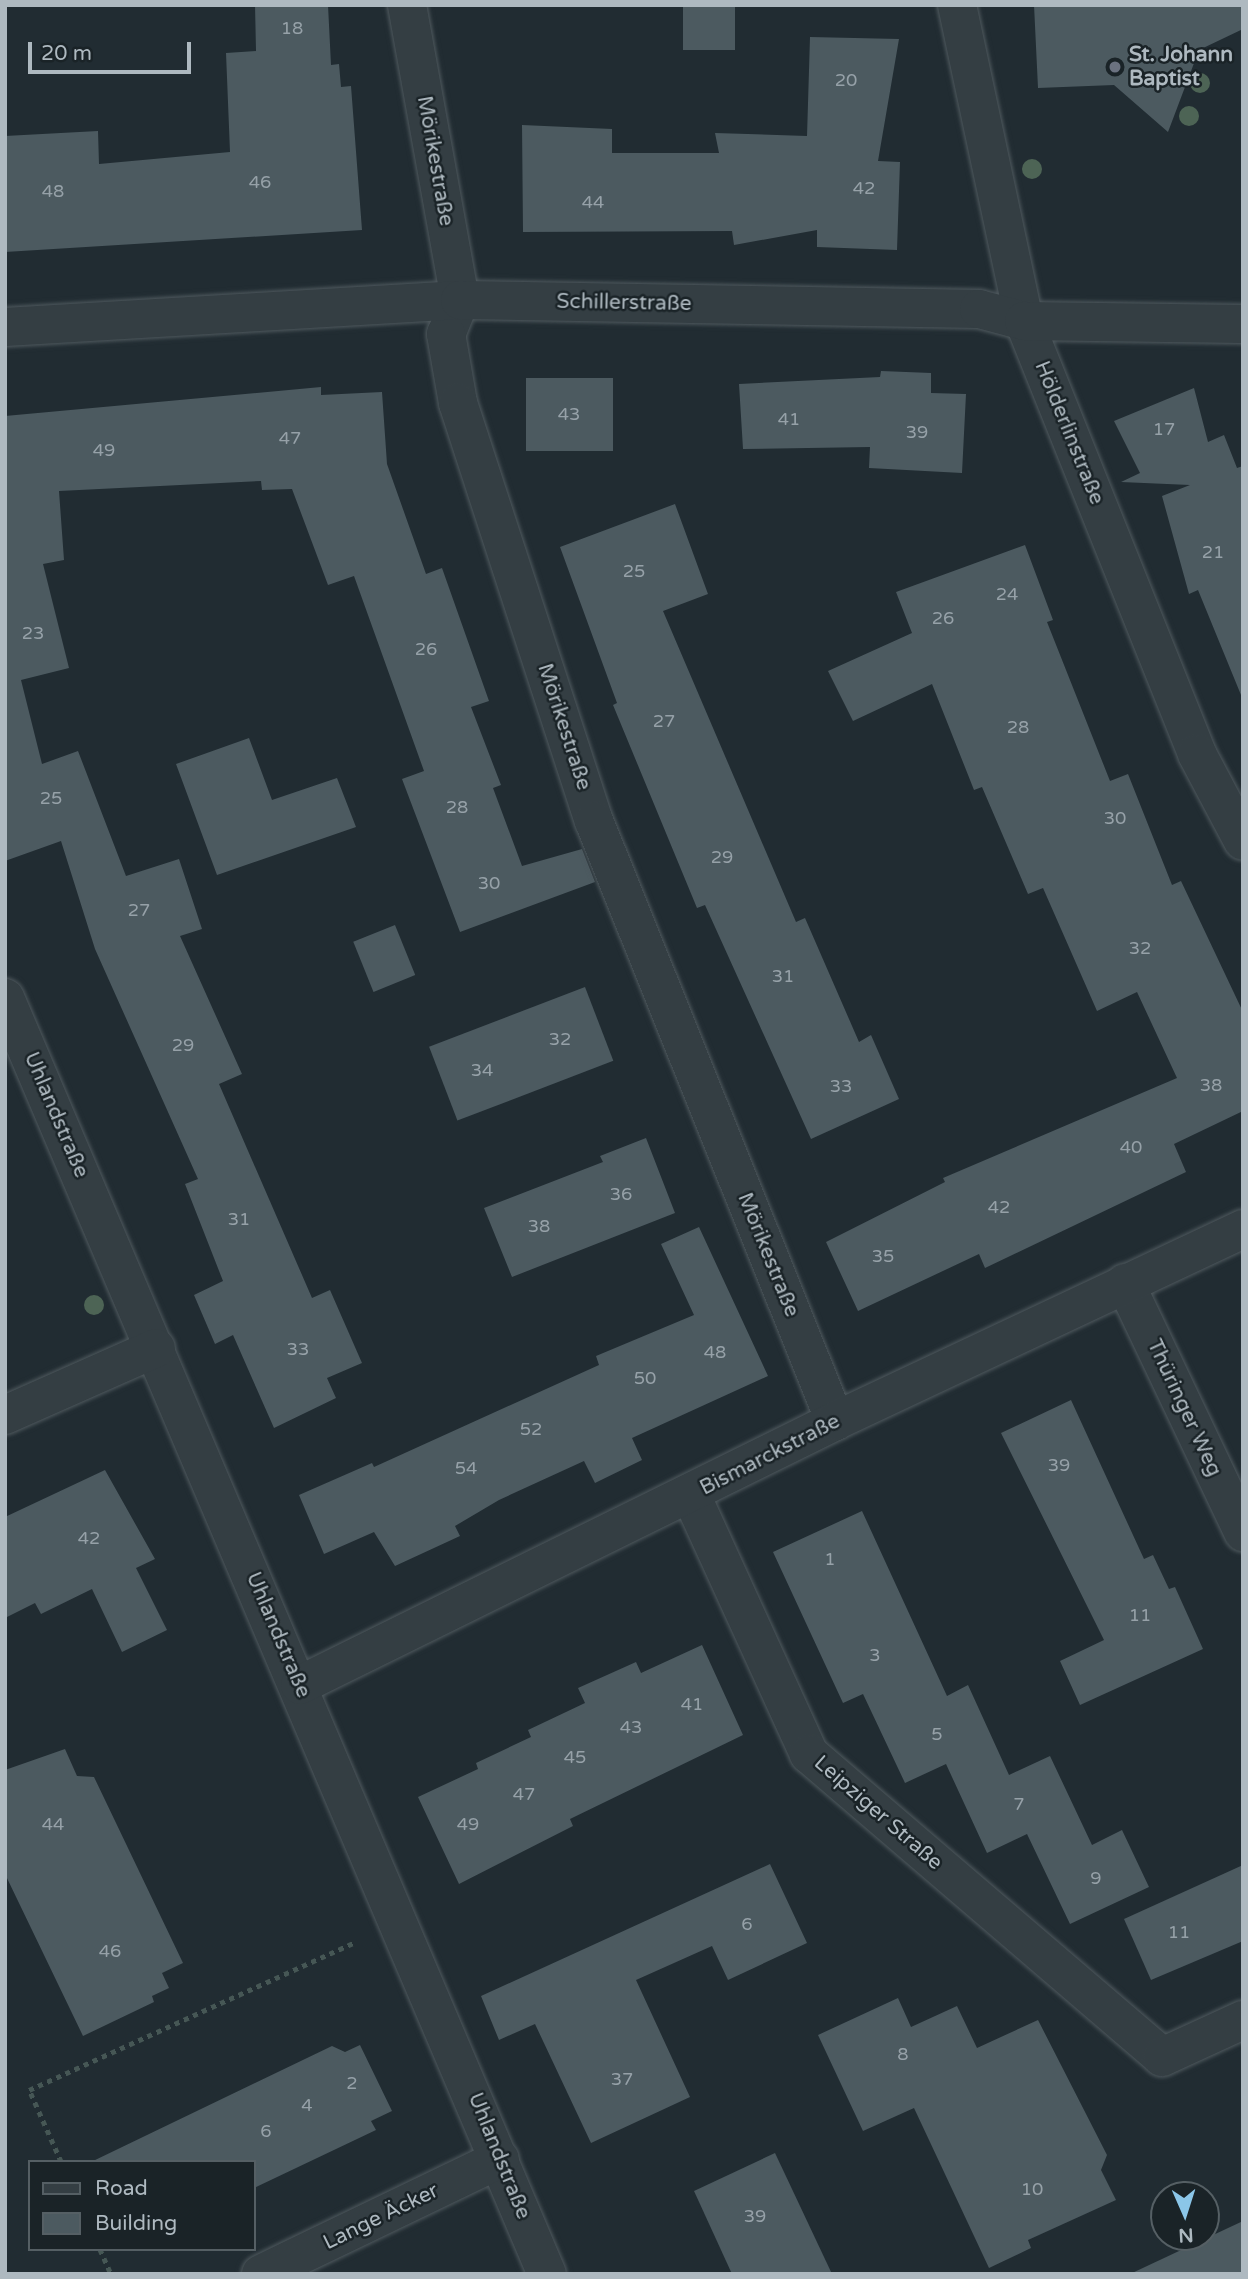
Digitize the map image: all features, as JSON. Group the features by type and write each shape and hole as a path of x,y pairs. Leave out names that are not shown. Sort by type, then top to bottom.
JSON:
{"street":[{"name":"Mörikestraße","path":"407,5 460,300 446,334 458,403 590,808 835,1421"},
{"name":"Hölderlinstraße","path":"957,5 1024,321 1197,754 1243,841"},
{"name":"Schillerstraße","path":"5,327 460,300 979,309 1024,321 1243,324"},
{"name":"Uhlandstraße","path":"5,998 401,1922 547,2274"},
{"name":"Bismarckstraße","path":"300,1685 691,1495 835,1421 1243,1229"},
{"name":"Thüringer Weg","path":"1125,1283 1243,1532"},
{"path":"5,1415 156,1348"},
{"name":"Leipziger Straße","path":"691,1495 809,1754 1162,2057 1243,2020"},
{"name":"Lange Äcker","path":"261,2274 500,2160"}],"path":[{"path":"60,2160 29,2090 401,1922"},
{"path":"101,2251 111,2274"}],"building":[{"path":"255,5 328,5 331,65 339,64 341,87 351,86 362,230 5,252 5,136 98,131 99,164 230,152 226,53 256,51"},
{"path":"683,5 735,5 735,50 683,50"},
{"name":"St. Johann Baptist","path":"1034,5 1243,5 1243,29 1199,50 1168,132 1114,85 1038,88"},
{"path":"810,37 899,39 878,161 900,162 897,250 817,247 817,230 734,245 732,231 523,232 522,125 612,129 612,153 719,153 715,133 807,136"},
{"path":"881,371 931,373 931,393 966,394 962,473 869,468 870,447 743,449 739,384 880,377"},
{"path":"526,378 613,378 613,451 526,451"},
{"path":"321,387 321,395 382,392 387,464 426,574 442,568 489,701 471,707 501,785 493,788 522,866 582,849 595,882 460,932 402,779 424,771 354,576 328,585 292,489 262,490 261,481 59,491 64,560 43,564 69,668 21,680 42,764 78,751 126,876 179,859 202,929 180,936 242,1074 219,1084 312,1298 330,1290 362,1363 327,1378 336,1398 274,1428 233,1335 215,1344 194,1295 223,1281 185,1184 198,1179 95,949 61,841 5,861 5,416"},
{"path":"1194,388 1208,442 1224,435 1237,468 1243,466 1241,695 1198,590 1189,594 1162,496 1190,485 1121,482 1140,473 1114,421"},
{"path":"675,504 708,594 663,611 796,922 805,918 859,1042 871,1035 899,1099 811,1139 705,905 697,908 613,705 617,703 560,547"},
{"path":"1025,545 1053,620 1047,622 1110,781 1128,774 1172,885 1181,881 1243,1012 1243,1111 1174,1144 1186,1172 985,1268 979,1254 858,1311 826,1242 945,1182 943,1178 1177,1078 1137,992 1097,1011 1043,888 1028,894 982,787 974,790 932,684 853,721 828,671 912,633 896,592"},
{"path":"249,738 272,800 337,778 356,827 217,875 176,764"},
{"path":"395,925 415,975 374,992 353,942"},
{"path":"585,987 613,1061 457,1121 429,1047"},
{"path":"646,1138 675,1213 512,1277 484,1208 603,1162 600,1156"},
{"path":"699,1227 768,1376 632,1438 642,1460 595,1483 584,1461 499,1500 455,1526 460,1536 395,1566 374,1532 324,1554 299,1495 372,1463 374,1467 599,1365 596,1356 694,1315 661,1244"},
{"path":"1071,1400 1144,1559 1153,1555 1169,1589 1175,1587 1203,1649 1080,1705 1060,1661 1104,1640 1001,1433"},
{"path":"105,1470 155,1559 136,1568 167,1630 122,1652 92,1589 41,1614 35,1603 5,1618 5,1517"},
{"path":"862,1511 947,1696 968,1685 1009,1775 1050,1756 1092,1845 1122,1830 1149,1887 1070,1924 1027,1834 987,1853 946,1764 905,1783 863,1694 843,1703 773,1552"},
{"path":"702,1645 743,1735 570,1819 573,1826 459,1884 418,1797 478,1769 476,1763 531,1737 528,1730 585,1703 578,1688 636,1662 641,1673"},
{"path":"65,1749 77,1776 94,1777 183,1963 162,1973 169,1988 152,1996 154,2002 83,2036 5,1874 5,1770"},
{"path":"770,1864 807,1943 728,1980 712,1946 636,1980 690,2097 591,2143 535,2024 499,2040 481,1996"},
{"path":"1243,1865 1243,1941 1151,1980 1124,1919"},
{"path":"898,1998 911,2027 957,2006 977,2048 1038,2020 1107,2155 1101,2170 1116,2200 1028,2240 1031,2248 989,2268 914,2108 863,2131 818,2035"},
{"path":"360,2045 392,2111 371,2121 376,2130 256,2187 256,2160 95,2160 332,2046 345,2052"},
{"path":"775,2153 832,2274 732,2274 694,2191"},
{"path":"1243,2221 1243,2274 1130,2274 1179,2251 1220,2251 1220,2232"}],"place":[{"name":"St. Johann Baptist","path":"1115,67"}]}
